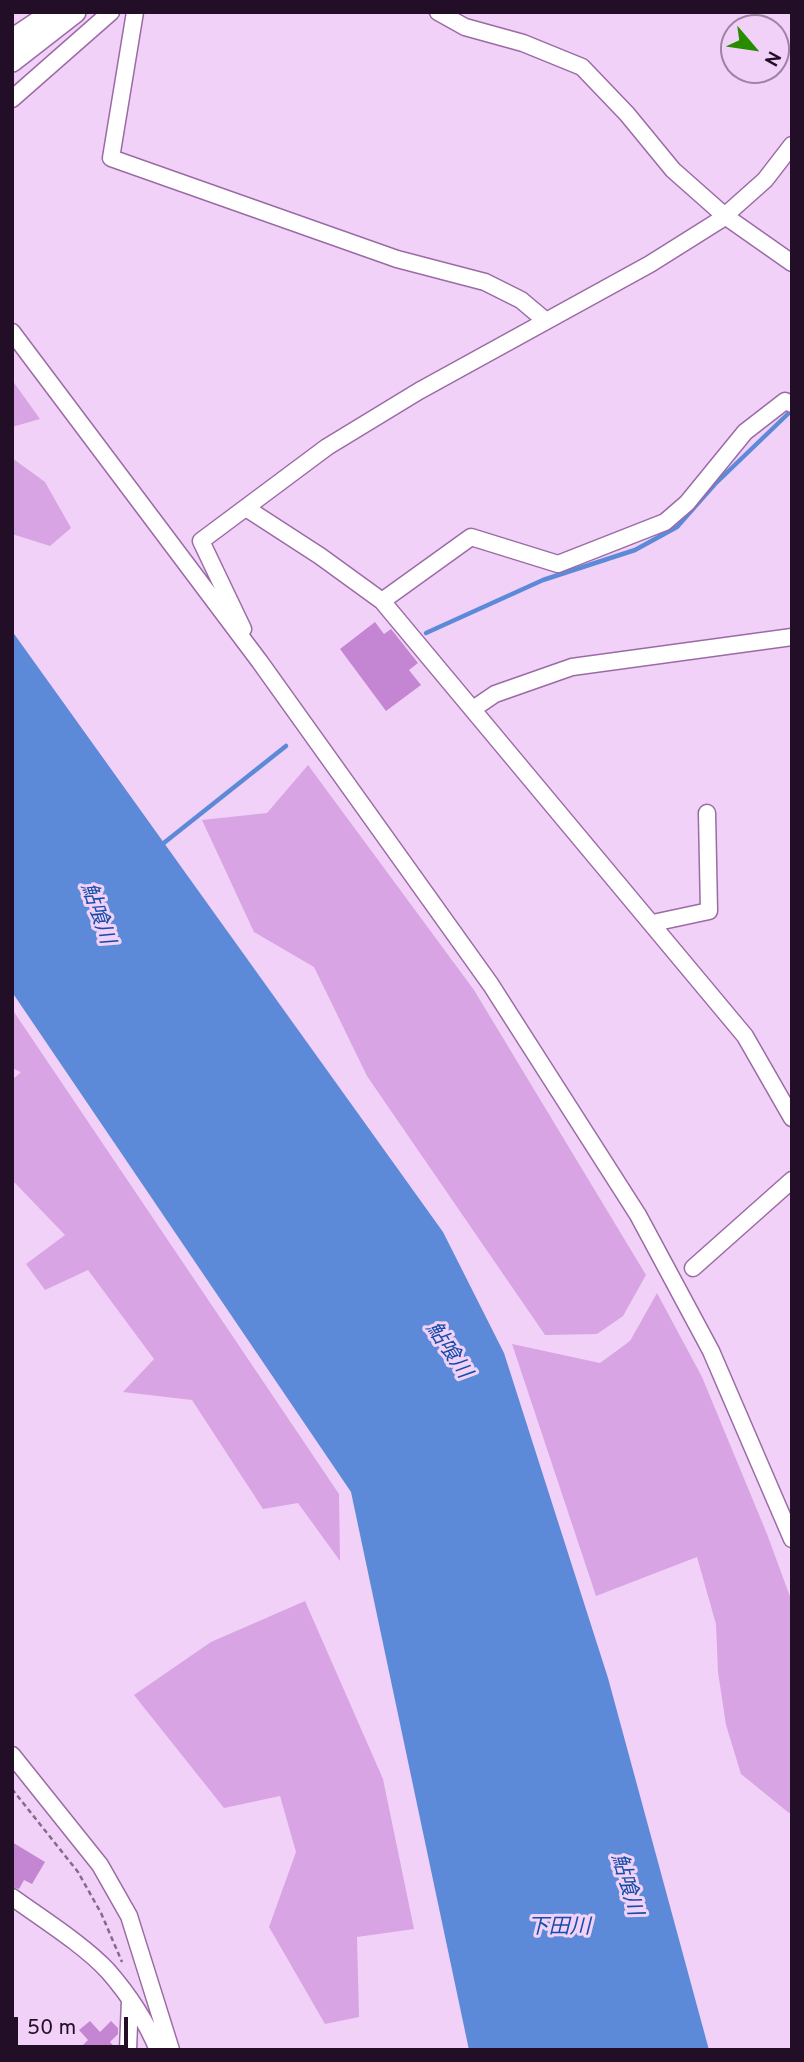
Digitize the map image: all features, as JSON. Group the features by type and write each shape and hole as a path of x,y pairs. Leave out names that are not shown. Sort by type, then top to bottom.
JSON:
{"main road":[{"path":"12,40 54,12"},
{"path":"12,61 75,12"}],"street":[{"path":"12,99 111,12"},
{"path":"135,12 111,158 397,259 485,282 521,300 546,321"},
{"path":"438,12 464,27 523,43 582,67 627,114 673,170 725,216 792,263"},
{"path":"260,662 201,541 327,447 419,391 650,264 725,216 765,180 792,145"},
{"path":"12,332 260,662 491,985 638,1214 711,1351 792,1539"},
{"path":"382,601 471,537 558,564 665,522 687,503 746,432 789,401"},
{"path":"246,508 320,556 382,601 745,1036 792,1118"},
{"path":"473,709 495,694 572,667 792,637"},
{"path":"653,923 709,911 707,813"},
{"path":"693,1268 792,1180"},
{"path":"12,1755 100,1866 129,1916 170,2050"},
{"path":"12,1897 59,1930 107,1970 146,2021 158,2050"},
{"path":"128,2050 130,2000"},
{"path":"144,2050 146,2021"}],"path":[{"path":"12,1788 78,1872 101,1913 123,1964"}],"shaded area":[{"path":"12,380 40,419 12,427"},
{"path":"12,458 45,482 71,528 50,546 12,534"},
{"path":"308,765 474,990 646,1275 623,1316 597,1334 545,1335 367,1076 314,967 254,932 202,820 267,813"},
{"path":"12,1009 339,1494 340,1561 298,1503 263,1509 192,1400 123,1392 154,1359 88,1270 45,1290 26,1264 65,1235 15,1183 12,1183 12,1080 21,1072 12,1068"},
{"path":"657,1293 702,1377 792,1602 792,1810 789,1813 741,1774 726,1725 718,1672 716,1624 697,1557 596,1596 512,1344 600,1363 630,1341"},
{"path":"305,1601 383,1779 414,1929 357,1937 359,2017 325,2024 269,1927 296,1852 280,1796 224,1808 134,1695 211,1642"}],"water":[{"name":"下田川","path":"12,631 443,1232 504,1353 608,1678 709,2050 469,2050 351,1492 12,992"}],"building":[{"path":"375,622 384,634 391,629 418,663 409,670 421,685 386,711 340,649"},
{"path":"12,1842 45,1862 32,1884 24,1880 19,1889 12,1887"},
{"path":"90,2021 100,2032 111,2021 118,2028 118,2034 110,2042 117,2050 78,2050 88,2040 79,2030"}],"waterway":[{"path":"426,633 543,580 635,550 677,527 715,484 792,410"},
{"path":"160,846 286,746"}],"water label":[{"name":"鮎喰川","path":"96,914"},
{"name":"鮎喰川","path":"447,1351"},
{"name":"鮎喰川","path":"625,1885"}]}
